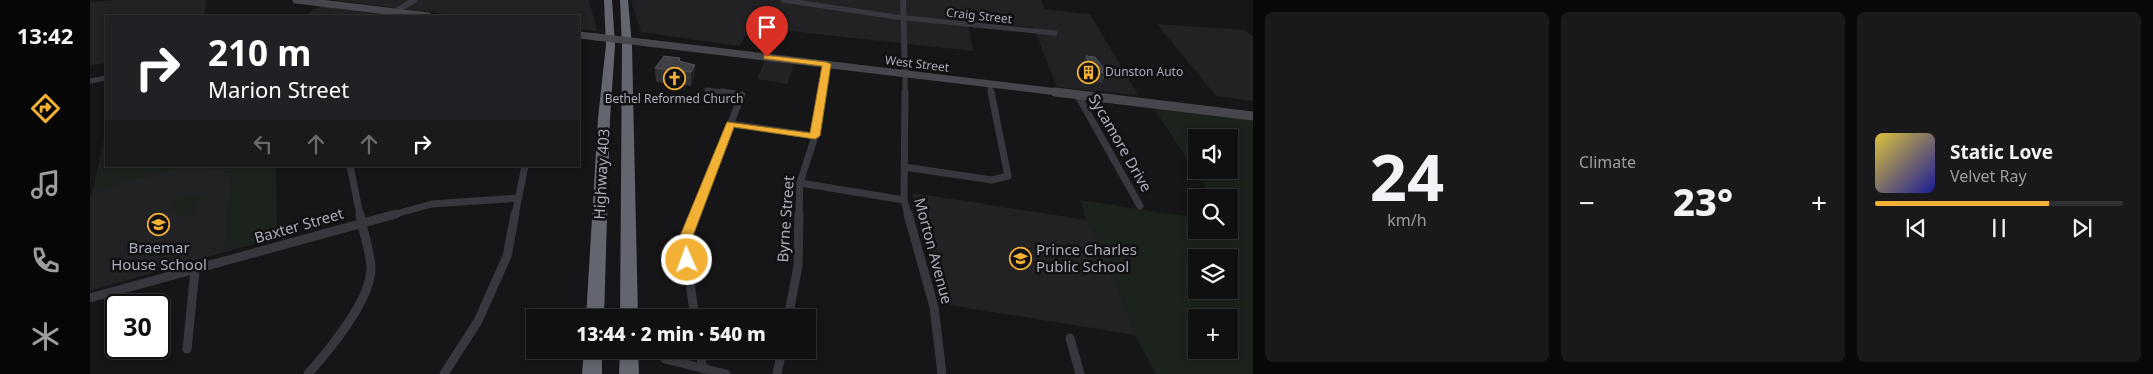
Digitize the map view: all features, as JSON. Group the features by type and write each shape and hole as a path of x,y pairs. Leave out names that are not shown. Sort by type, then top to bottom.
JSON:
{"highway":[{"name":"Highway 403","path":"595,309 604,117 611,43 611,20 608,0"},
{"name":"Highway 403","path":"624,0 627,46 629,309"},
{"path":"592,374 593,359"},
{"path":"629,359 630,374"}],"main road":[{"path":"296,0 410,15"},
{"name":"West Street","path":"580,35 1253,116"}],"street":[{"path":"392,14 414,0"},
{"name":"Craig Street","path":"783,0 904,18 1055,34"},
{"path":"903,0 905,74"},
{"name":"Byrne Street","path":"790,309 798,266 800,184 815,136 826,64"},
{"name":"Morton Avenue","path":"905,74 904,200 934,307 942,374"},
{"path":"90,81 105,78"},
{"path":"904,167 992,180 1008,176 989,84"},
{"path":"694,309 684,241 742,95 707,90"},
{"name":"Sycamore Drive","path":"1077,94 1140,206"},
{"path":"730,124 815,136"},
{"path":"308,374 335,343 362,298 371,270 350,167"},
{"path":"444,374 478,321 507,256 525,167"},
{"path":"800,184 904,200"},
{"name":"Baxter Street","path":"90,298 432,204 519,198"},
{"path":"187,349 195,270"},
{"path":"1070,338 1080,374"},
{"path":"664,359 726,374"},
{"path":"702,359 703,368"},
{"path":"777,374 780,359"}],"shaded area":[{"path":"115,0 207,0 204,15 105,15 105,63 90,65 90,2"},
{"path":"332,0 589,0 597,31 580,29 580,15 453,15"},
{"path":"631,0 1042,0 1044,9 1090,14 1138,95 1057,87 1033,27 967,21 973,51 752,27 739,46 641,32"},
{"path":"321,6 384,15 305,15"},
{"path":"1157,24 1244,30 1253,37 1253,101 1216,96"},
{"path":"765,60 794,64 787,84 757,79"},
{"path":"1153,107 1253,120 1253,374 1156,374 1135,335 1104,250 1087,220 1080,200 1188,217 1188,239 1238,239 1238,189 1207,189 1200,179 1238,179 1238,129 1188,129 1188,160"},
{"path":"105,135 105,167 181,167 93,190"},
{"name":"Braemar House School","path":"181,167 207,167 232,173 225,252 90,291 90,198 93,190"},
{"path":"207,167 276,167 277,238 225,252 232,173"},
{"name":"Prince Charles Public School","path":"913,193 1087,220 1104,250 1135,335 949,305 937,268 915,216"},
{"path":"190,196 201,198 194,213 184,216 167,211 172,204"}],"building":[{"path":"664,56 680,58 679,61 695,65 691,72 655,68"},
{"path":"1086,56 1095,57 1107,73 1094,71"}],"place":[{"name":"Dunston Auto","path":"1089,72"},
{"name":"Bethel Reformed Church","path":"674,78"},
{"name":"Braemar House School","path":"159,225"},
{"name":"Prince Charles Public School","path":"1020,259"}],"route":[{"path":"687,260 684,241 730,124 815,136 826,64 767,57"}]}
